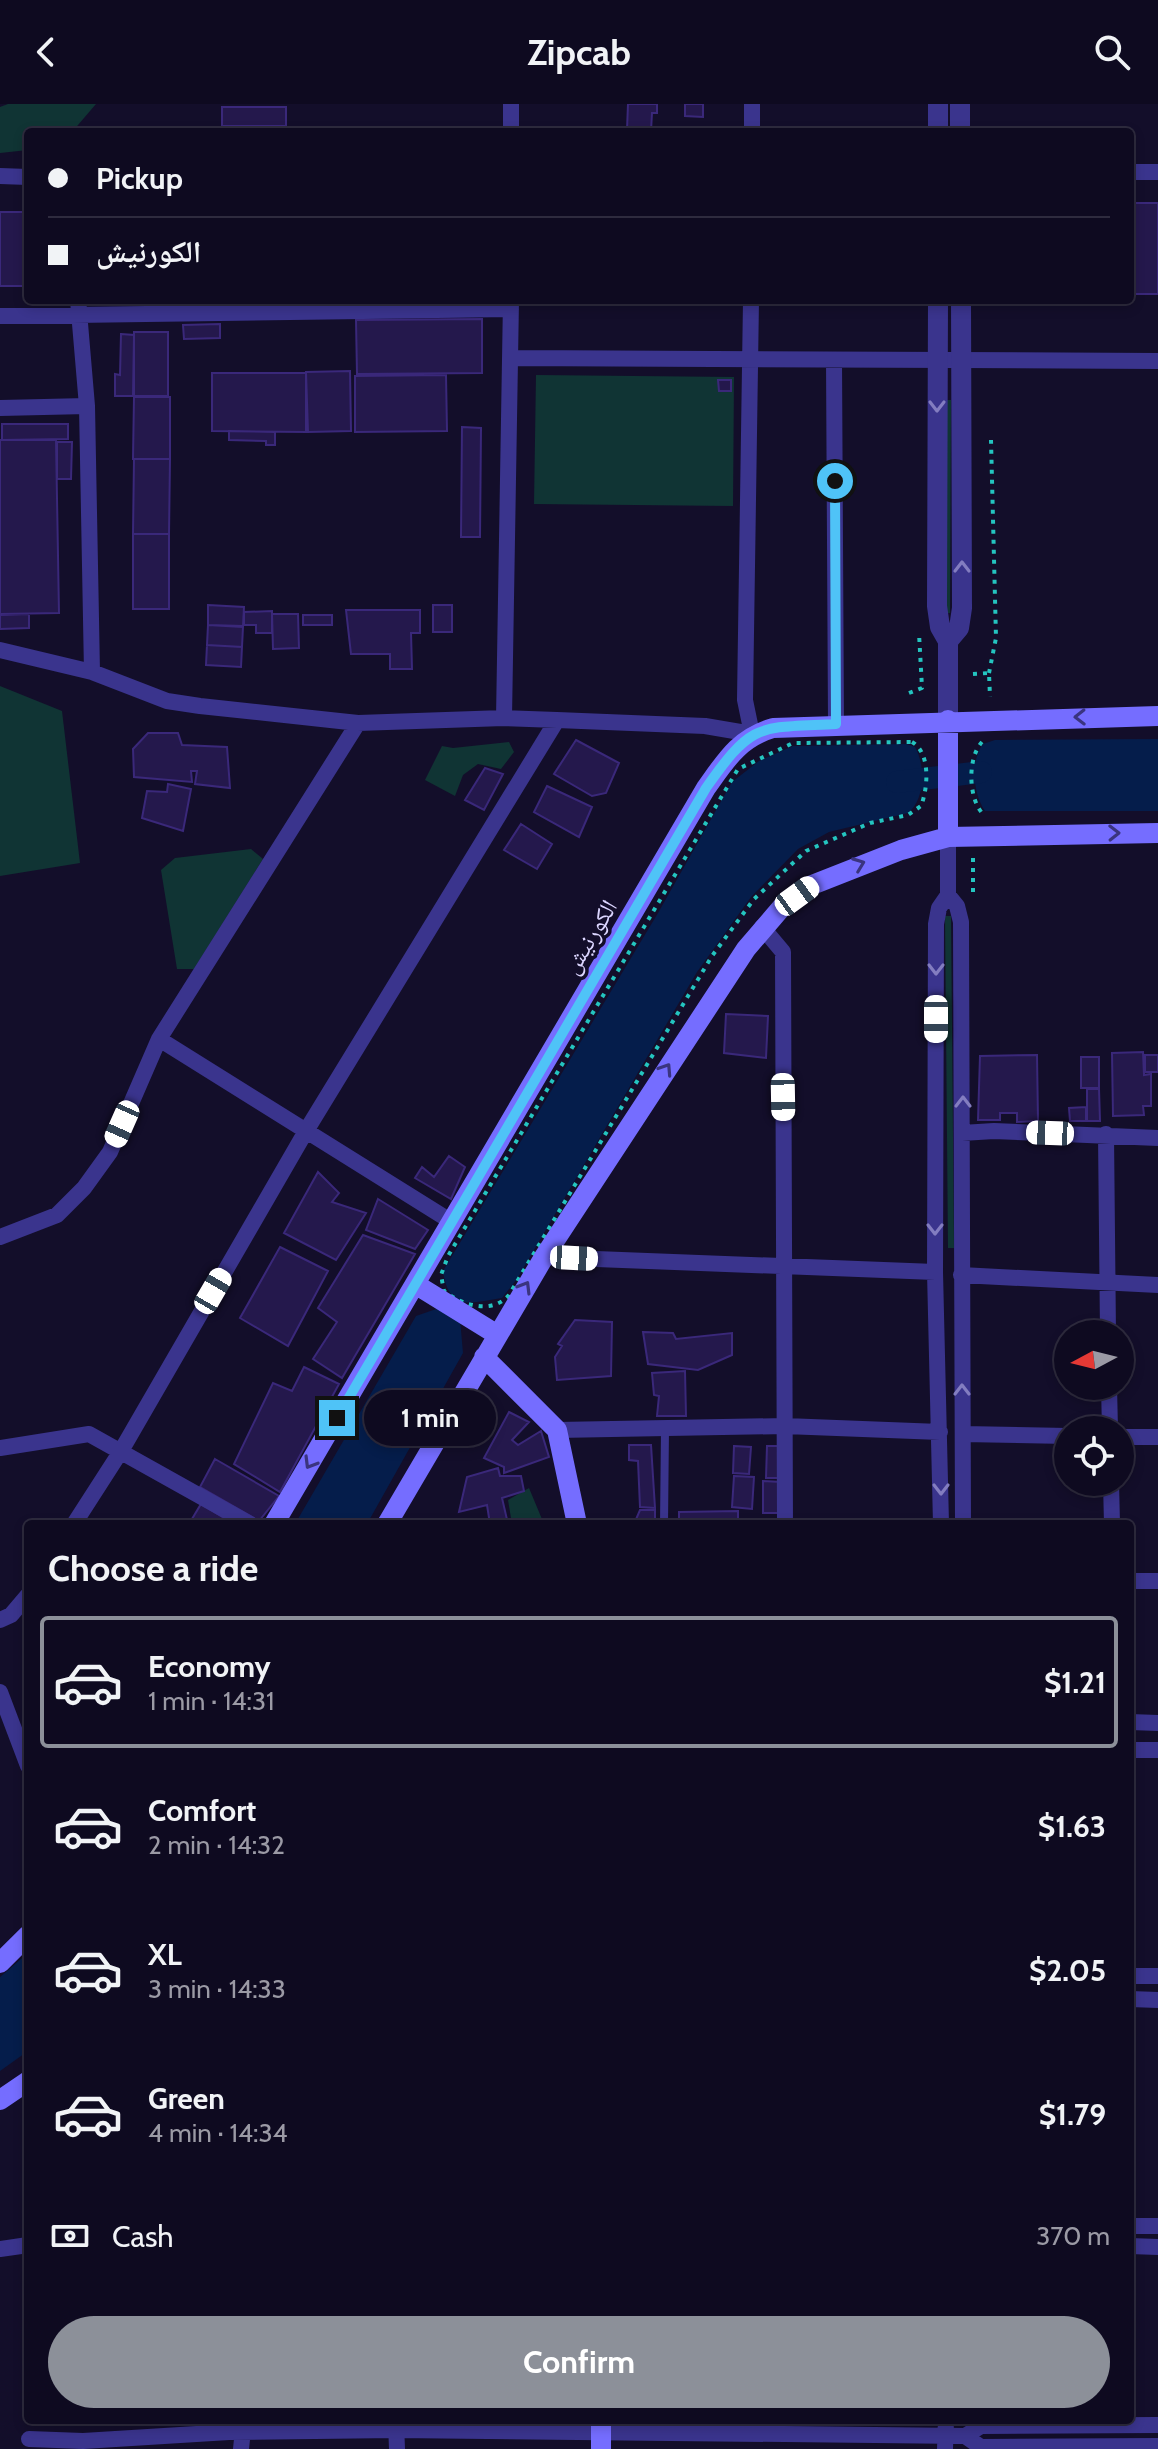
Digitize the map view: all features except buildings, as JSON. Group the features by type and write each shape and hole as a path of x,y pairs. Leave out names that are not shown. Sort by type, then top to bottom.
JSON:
{"main road":[{"path":"752,734 773,728 836,724 1158,716"},
{"path":"948,720 948,837"},
{"name":"الكورنيش","path":"277,1520 422,1289 452,1222 706,788 734,748 752,734"},
{"path":"389,1520 484,1357 490,1330 544,1257 762,927 812,885 873,859 948,837 1158,833"},
{"path":"422,1289 490,1330"},
{"path":"484,1357 557,1430 576,1520"},
{"path":"0,1963 24,1939"},
{"path":"0,2100 24,2084"}],"street":[{"path":"511,104 511,128"},
{"path":"752,104 752,128"},
{"path":"938,104 938,128"},
{"path":"960,104 960,128"},
{"path":"1134,172 1158,172"},
{"path":"0,176 24,177"},
{"path":"0,650 92,672 167,701 358,723 504,718 705,726 752,734 745,700 751,304"},
{"path":"938,304 937,616 948,641 948,720"},
{"path":"948,641 962,618 961,304"},
{"path":"0,316 78,308 511,305 504,718"},
{"path":"78,308 87,406 92,672"},
{"path":"512,358 962,363 1158,361"},
{"path":"834,360 836,724"},
{"path":"0,408 87,406"},
{"path":"77,1520 121,1451 306,1131 557,720"},
{"path":"0,1237 57,1215 84,1188 110,1152 159,1039 358,723"},
{"path":"941,1520 935,1272 936,924 939,908 948,895 948,837"},
{"path":"948,895 957,906 961,922 963,1520"},
{"path":"762,927 783,952 785,1520"},
{"path":"159,1039 452,1222"},
{"path":"962,1133 1106,1134 1158,1138"},
{"path":"1106,1134 1108,1320"},
{"path":"544,1257 935,1272"},
{"path":"961,1275 1158,1285"},
{"path":"557,1430 785,1426 940,1432"},
{"path":"0,1448 89,1434 243,1520"},
{"path":"963,1434 1054,1436"},
{"path":"1134,1437 1158,1437"},
{"path":"1111,1496 1112,1520"},
{"path":"1134,1581 1158,1581"},
{"path":"0,1620 11,1615 24,1600"},
{"path":"0,1692 24,1755"},
{"path":"1134,1722 1158,1723"},
{"path":"1134,1750 1158,1750"},
{"path":"1134,1976 1158,1976"},
{"path":"1134,1999 1158,2000"},
{"path":"1134,2226 1158,2226"},
{"path":"0,2249 24,2246"},
{"path":"1134,2246 1158,2247"},
{"path":"29,2439 83,2441 396,2425 601,2434 796,2426 965,2435 981,2426 1072,2424"},
{"path":"1118,2424 1118,2447"},
{"path":"1134,2424 1158,2425"},
{"path":"396,2425 397,2449"},
{"path":"965,2435 981,2447 1158,2446"}],"lane":[{"path":"664,1520 665,1428"}],"path":[{"path":"990,697 989,673 996,638 991,440"},
{"path":"909,693 922,688 919,621"},
{"path":"973,674 989,673"},
{"path":"980,810 974,797 973,758 984,741"},
{"path":"441,1275 448,1256 738,769 793,743 916,743 925,764 925,791 921,806 914,812"}],"green space":[{"path":"8,104 96,104 75,128 24,128 24,150 0,153 0,107"},
{"path":"536,375 734,377 733,506 534,504"},
{"path":"946,400 951,400 950,613 945,613"},
{"path":"0,686 62,711 80,863 0,876"},
{"path":"509,742 514,752 501,769 478,764 463,775 455,796 425,780 442,746 453,748"},
{"path":"251,849 263,859 194,969 177,969 161,870 175,858"},
{"path":"945,916 951,916 954,1248 948,1248"},
{"path":"529,1488 542,1520 511,1520 508,1500"}],"water":[{"path":"1158,739 1158,811 985,811 978,796 976,759 983,744 995,740"},
{"path":"907,744 915,747 922,773 921,791 914,807 908,813 829,832 798,849 751,897 697,972 517,1279 502,1298 471,1302 456,1299 450,1293 443,1271 658,913 732,782 759,761 793,746"},
{"path":"439,1308 460,1319 463,1353 369,1520 297,1520 416,1316"},
{"path":"24,1956 24,2054 0,2071 0,1977"}],"waterway":[{"path":"897,782 981,772"}],"route":[{"path":"337,1418 706,788 734,748 752,734 773,728 836,724 835,481"}]}
